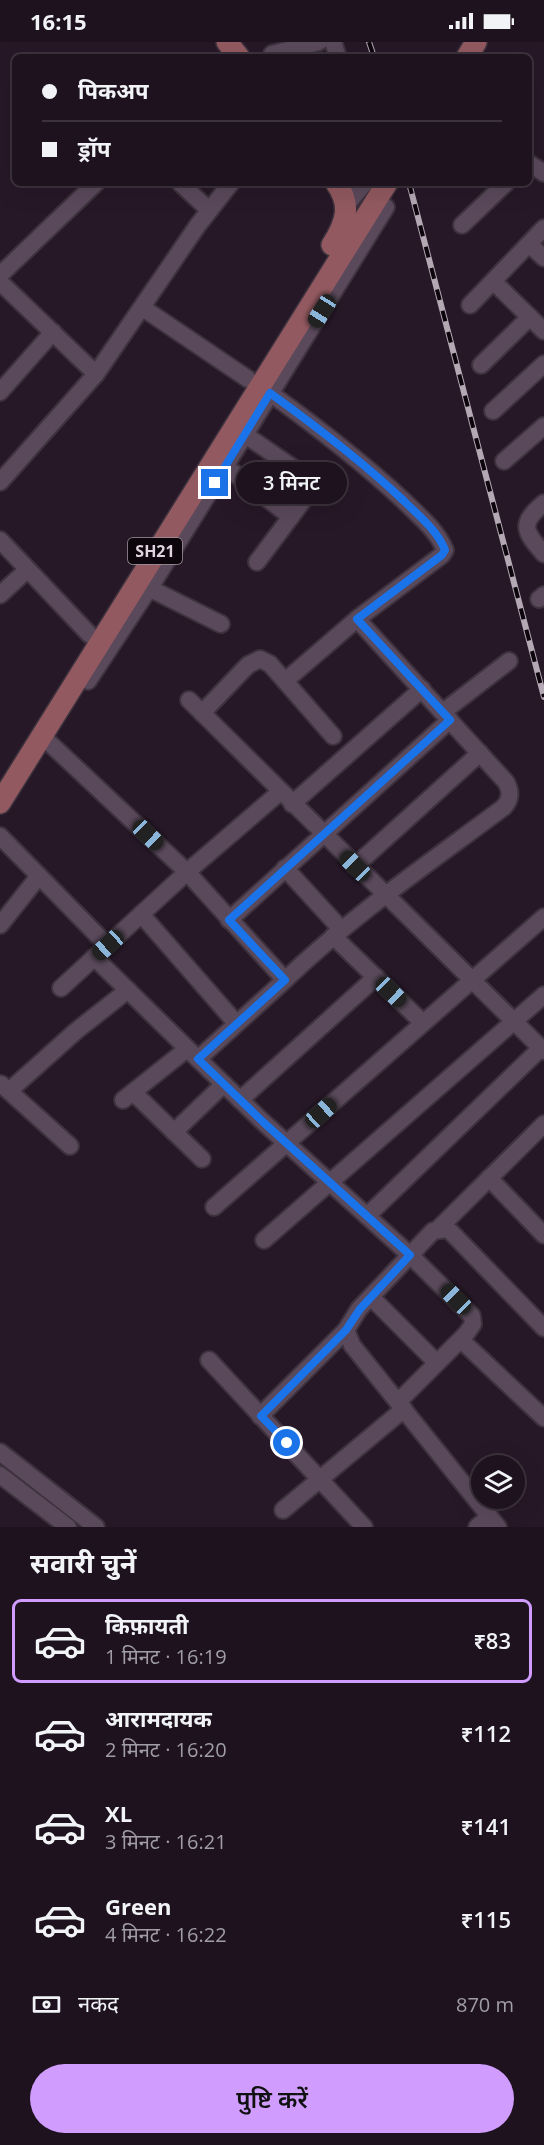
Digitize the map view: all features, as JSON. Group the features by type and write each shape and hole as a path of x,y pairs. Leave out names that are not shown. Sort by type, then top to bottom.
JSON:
{"main road":[{"path":"41,738 40,714 337,238 346,220 347,204 338,186"},
{"name":"SH21","path":"0,803 385,186"}],"street":[{"path":"272,54 319,42"},
{"path":"0,275 93,186"},
{"path":"183,186 209,210"},
{"path":"0,482 96,374 209,210 229,186"},
{"path":"347,204 362,186"},
{"path":"462,225 503,186"},
{"path":"285,980 187,872 41,738 149,588 386,207"},
{"path":"470,305 544,228"},
{"path":"529,243 544,258"},
{"path":"0,282 96,374"},
{"path":"494,282 544,331"},
{"path":"143,308 248,380"},
{"path":"481,365 530,317"},
{"path":"0,392 53,332"},
{"path":"492,411 544,364"},
{"path":"270,393 339,443 388,486 425,521 437,535 445,550 442,555 357,619 285,681"},
{"path":"504,460 544,426"},
{"path":"244,434 312,481 314,486 257,562"},
{"path":"225,466 291,517"},
{"path":"544,503 531,513 526,526 529,534 544,554"},
{"path":"0,540 90,635"},
{"path":"0,595 27,570"},
{"path":"149,588 221,624"},
{"path":"202,1159 174,1132 128,1096 236,1023 337,932 385,893 508,803 510,790 506,782 357,619"},
{"path":"202,713 255,661 266,661 333,736"},
{"path":"229,920 446,716 509,661"},
{"path":"292,804 422,689"},
{"path":"189,700 543,1050 367,1216"},
{"path":"355,866 480,753"},
{"path":"61,988 187,872 280,792"},
{"path":"0,836 108,945"},
{"path":"285,868 376,977 422,1022"},
{"path":"0,925 39,876"},
{"path":"141,914 236,1023"},
{"path":"214,1207 544,916"},
{"path":"94,957 240,1100 410,1255 472,1316 473,1324 461,1340 436,1363 401,1406 322,1480 283,1510"},
{"path":"240,1100 376,977"},
{"path":"70,1146 4,1087 128,990"},
{"path":"264,1240 544,995"},
{"path":"174,1132 224,1084"},
{"path":"261,1416 346,1330 371,1297 410,1255 544,1124"},
{"path":"489,1178 541,1225"},
{"path":"439,1228 451,1232 544,1328"},
{"path":"371,1297 436,1363"},
{"path":"346,1330 352,1345 401,1406 488,1524"},
{"path":"461,1340 544,1418"},
{"path":"209,1360 364,1527"},
{"path":"0,1452 96,1527"},
{"path":"0,1475 68,1527"}],"railway":[{"path":"369,42 373,54"},
{"path":"410,186 544,697"}],"route":[{"path":"215,483 270,393 339,443 396,494 425,521 437,535 445,550 442,555 357,619 450,720 229,920 285,980 198,1059 262,1121 410,1255 360,1309 346,1330 261,1416 287,1443"}]}
